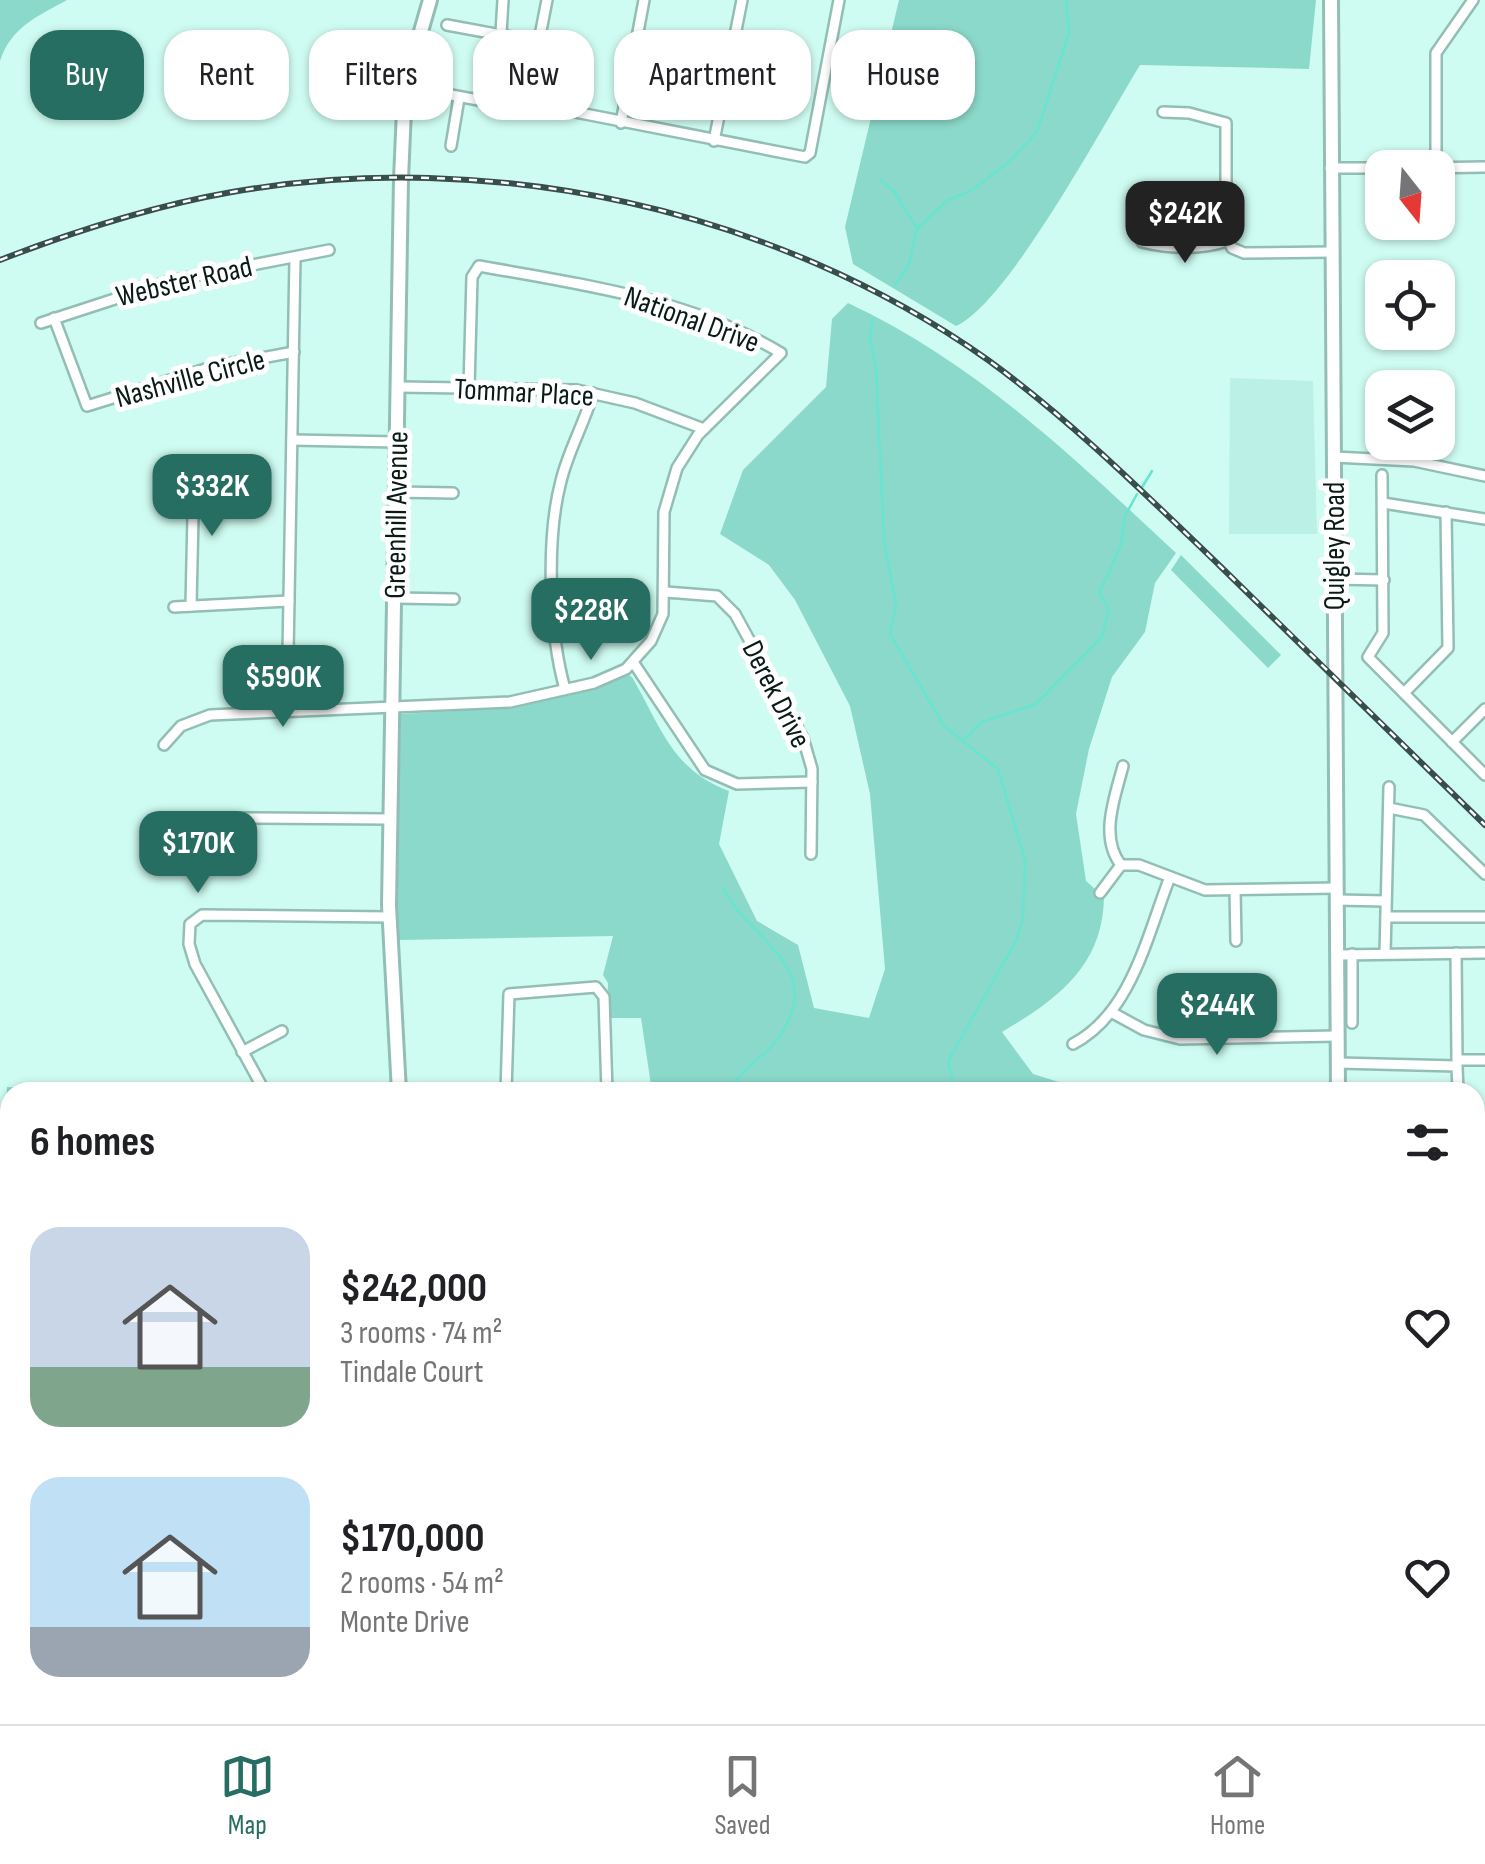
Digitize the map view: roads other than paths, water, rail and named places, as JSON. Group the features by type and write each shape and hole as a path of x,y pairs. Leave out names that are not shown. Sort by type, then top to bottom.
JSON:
{"street":[{"name":"Greenhill Avenue","path":"398,1082 390,917 390,819 405,87 430,0"},
{"path":"501,30 503,0"},
{"path":"541,30 547,0"},
{"path":"622,122 644,0"},
{"path":"714,141 742,0"},
{"path":"594,116 805,157 810,153 838,0"},
{"name":"Quigley Road","path":"1331,0 1337,894 1345,954 1338,1082"},
{"path":"1436,150 1436,53 1472,0"},
{"path":"447,26 478,30"},
{"path":"453,96 473,100"},
{"path":"451,146 459,98"},
{"path":"1163,112 1190,113 1226,123 1228,241 1242,253 1332,252"},
{"path":"1330,168 1365,168"},
{"path":"1455,168 1485,168"},
{"path":"1142,242 1168,247 1214,246 1228,241"},
{"name":"Webster Road","path":"41,322 170,280 330,250"},
{"name":"Nashville Circle","path":"287,711 296,258"},
{"name":"National Drive","path":"469,387 472,276 479,266 607,289 761,342 780,353 704,430 681,461 669,490 664,531 666,592 658,627 632,662"},
{"name":"Nashville Circle","path":"54,318 87,406 196,372 294,352"},
{"name":"Tommar Place","path":"398,386 593,393 635,403 704,430"},
{"path":"565,689 555,632 555,513 560,481 593,393"},
{"path":"292,440 397,442"},
{"path":"1334,457 1414,461 1485,476"},
{"path":"192,606 194,470"},
{"path":"1382,476 1383,633 1368,657 1485,775"},
{"path":"396,492 452,493"},
{"path":"1383,503 1485,519"},
{"path":"1404,693 1448,648 1446,512"},
{"path":"1334,579 1384,580"},
{"name":"Derek Drive","path":"666,592 704,592 731,606 804,738 812,782 812,854"},
{"path":"395,598 454,598"},
{"path":"174,607 289,601"},
{"path":"164,745 181,726 210,715 504,703 600,681 632,662 704,770 737,784 812,782"},
{"path":"1452,742 1485,710"},
{"path":"1121,865 1113,855 1110,818 1123,766"},
{"path":"1386,954 1389,787"},
{"path":"1388,808 1408,808 1424,815 1485,874"},
{"path":"240,818 390,819"},
{"path":"1100,893 1121,865 1139,864 1204,890 1337,894 1386,901"},
{"path":"1072,1044 1088,1036 1111,1012 1132,979 1170,876"},
{"path":"1235,890 1236,941"},
{"path":"1386,917 1485,916"},
{"path":"258,1082 191,954 188,933 196,918 390,917"},
{"path":"1456,953 1457,1060 1485,1060"},
{"path":"1352,1023 1345,954 1485,954"},
{"path":"506,1082 509,994 596,987 604,998 606,1082"},
{"path":"1111,1012 1144,1030 1180,1038 1338,1036"},
{"path":"242,1052 282,1031"},
{"path":"1338,1063 1457,1066 1458,1082"}],"waterway":[{"path":"895,285 909,264 917,229 948,200 972,190 1009,162 1037,132 1069,33 1066,0"},
{"path":"880,180 894,191 917,229"},
{"path":"873,319 870,338 876,368 884,540 896,605 890,634 944,726 998,769 1025,860 1023,918 1017,939 948,1061 953,1082"},
{"path":"1141,489 1152,471"},
{"path":"963,741 982,722 1036,704 1102,637 1109,609 1099,593 1120,548 1125,516 1137,494"},
{"path":"723,888 781,958 791,975 795,994 791,1016 776,1041 735,1082"}],"railway":[{"path":"0,260 114,220 232,192 330,180 429,178 528,185 626,202 722,228 815,263 904,307 988,360 1049,408 1164,512 1485,825"}]}
